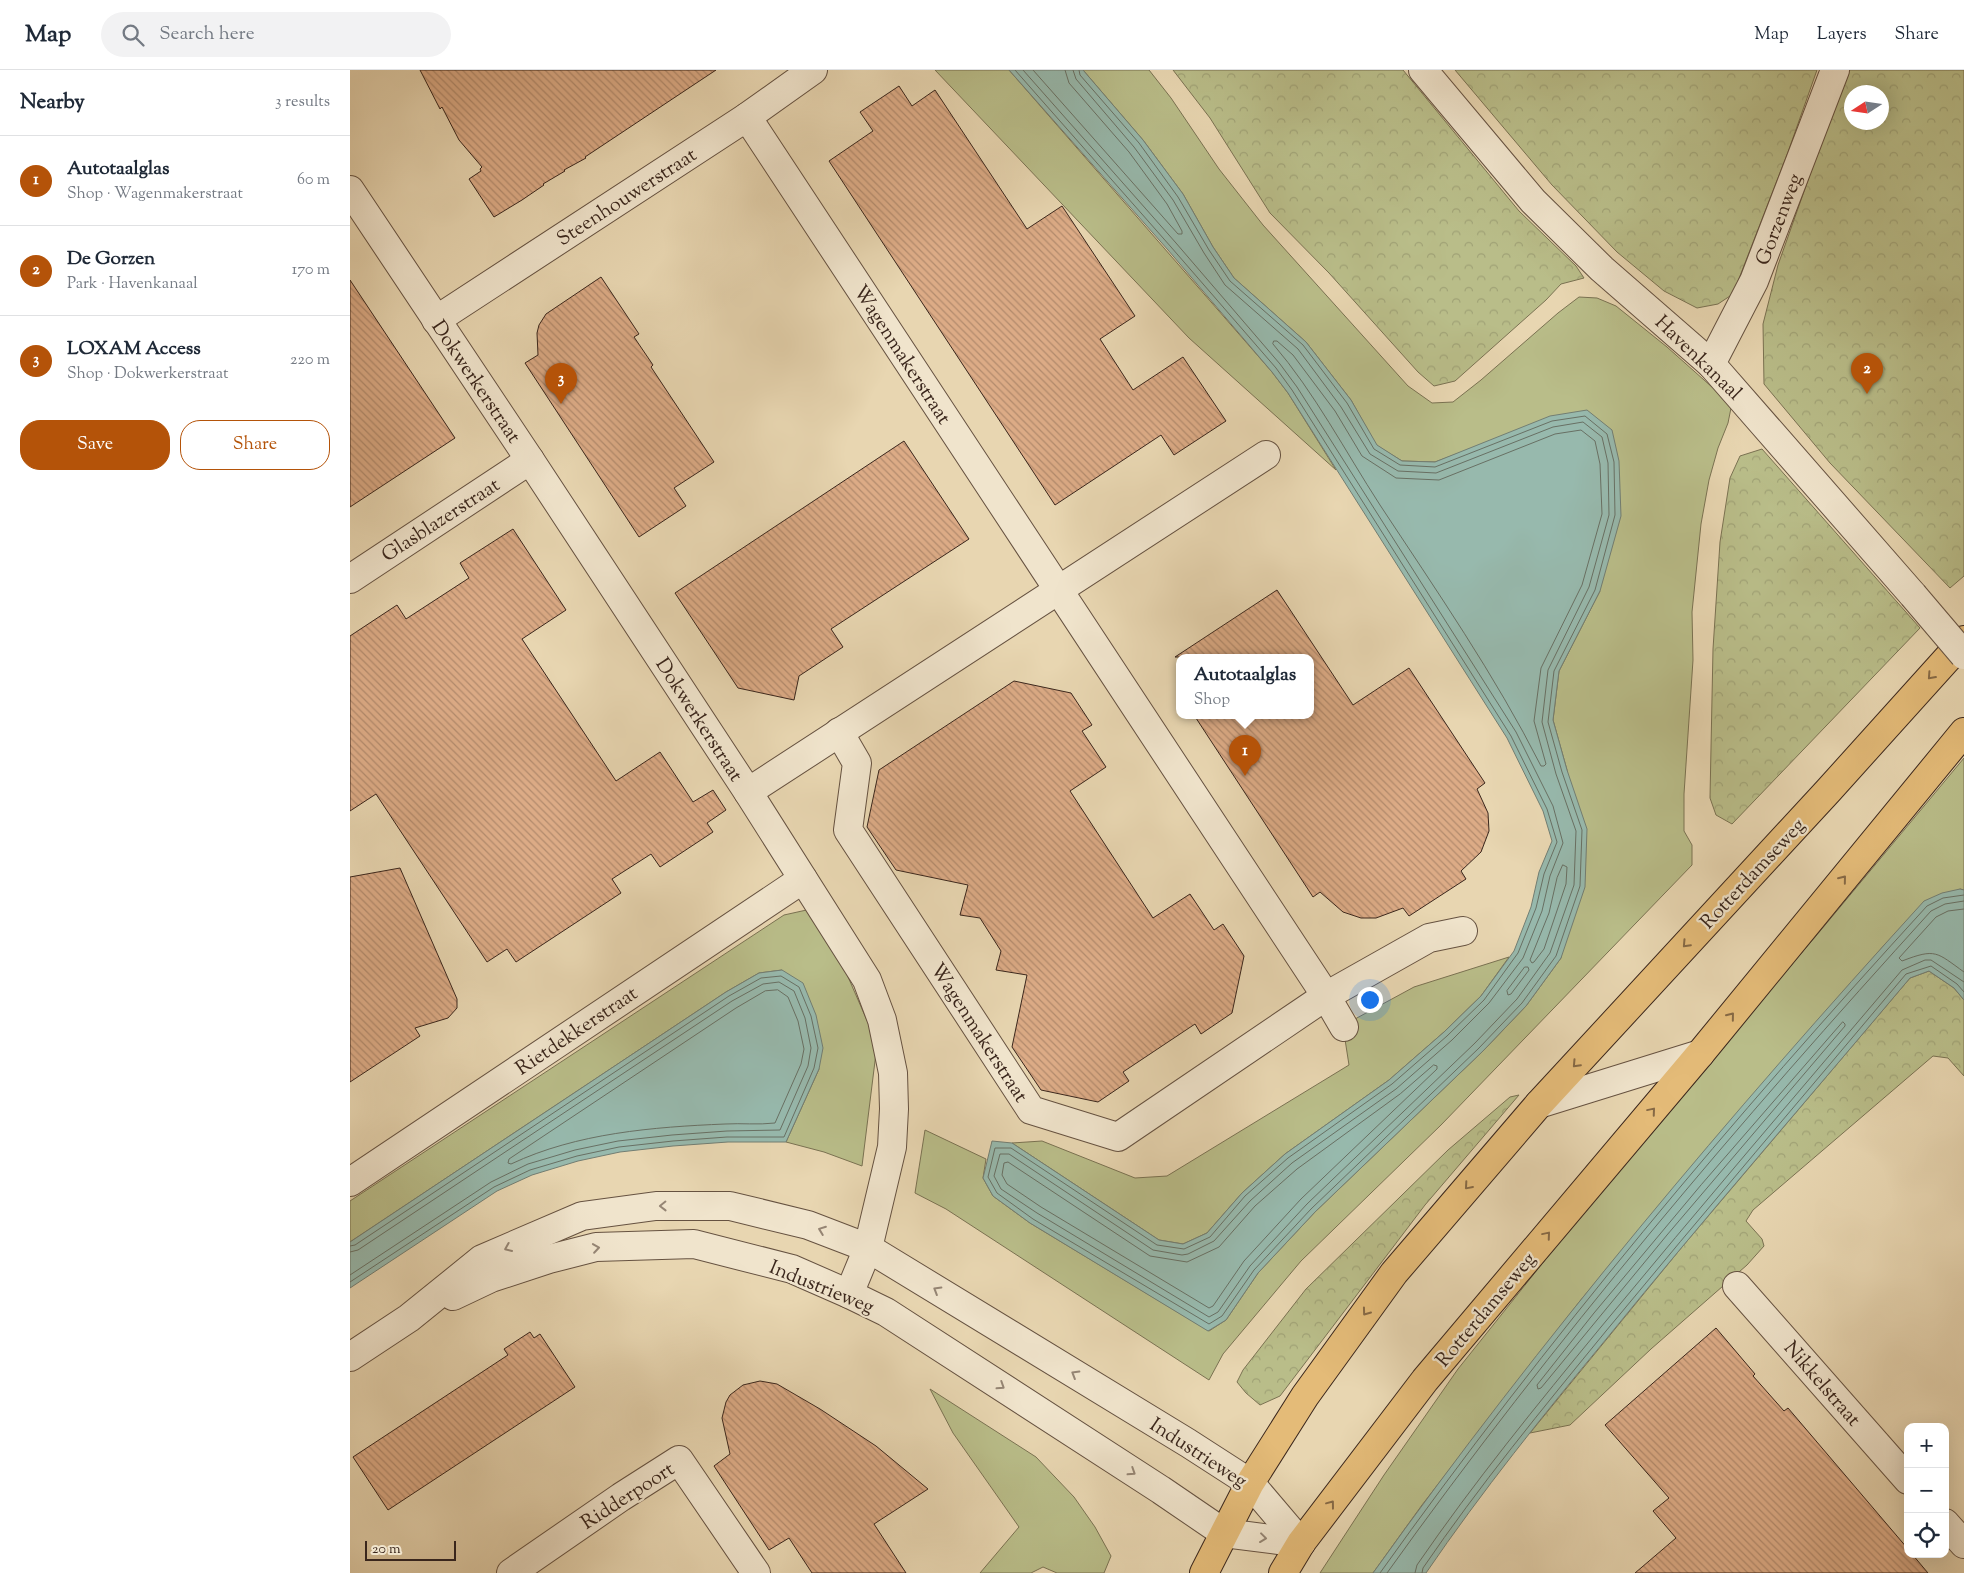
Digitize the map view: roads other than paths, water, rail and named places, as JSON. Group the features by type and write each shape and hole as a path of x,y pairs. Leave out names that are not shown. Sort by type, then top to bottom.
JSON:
{"main road":[{"name":"Rotterdamseweg","path":"1204,1573 1250,1483 1306,1396 1394,1273 1539,1104 1828,791 1964,640"},
{"name":"Rotterdamseweg","path":"1283,1573 1302,1543 1425,1380 1700,1054 1964,732"}],"street":[{"name":"Steenhouwerstraat","path":"436,320 747,117 813,70"},
{"name":"Havenkanaal","path":"1423,70 1533,201 1602,269 1712,364 1964,655"},
{"name":"Gorzenweg","path":"1712,364 1754,281 1835,70"},
{"name":"Wagenmakerstraat","path":"747,117 1326,996 1344,1027"},
{"name":"Dokwerkerstraat","path":"352,198 530,460 748,792 867,980 882,1020 893,1073 892,1147 868,1248 849,1294"},
{"path":"748,792 1266,455"},
{"name":"Glasblazerstraat","path":"350,579 530,460"},
{"name":"Wagenmakerstraat","path":"839,732 857,763 848,830 1031,1110 1118,1137 1326,996 1429,938 1463,931"},
{"name":"Rietdekkerstraat","path":"350,1182 803,879"},
{"path":"1539,1104 1700,1054"},
{"name":"Industrieweg","path":"350,1357 409,1318 482,1259 582,1216 656,1206 730,1206 808,1225 868,1248 1188,1443 1250,1483 1302,1543"},
{"name":"Industrieweg","path":"409,1318 491,1278 549,1259 596,1247 694,1244 792,1269 886,1312 1224,1533 1302,1543"},
{"name":"Nikkelstraat","path":"1737,1286 1904,1475"},
{"name":"Ridderpoort","path":"511,1573 621,1497 679,1460 756,1573"},
{"path":"1949,1527 1964,1544"}],"water":[{"path":"1009,70 1083,70 1143,140 1183,194 1213,247 1234,278 1306,342 1351,400 1377,445 1402,461 1435,462 1550,416 1587,410 1612,430 1619,461 1621,516 1600,591 1559,671 1553,720 1567,770 1587,829 1585,887 1561,958 1526,1006 1483,1051 1315,1212 1258,1273 1226,1320 1208,1331 1030,1223 993,1196 983,1178 992,1141 1012,1143 1159,1240 1183,1244 1207,1233 1242,1193 1285,1154 1389,1080 1444,1032 1481,996 1514,951 1531,907 1539,872 1552,841 1543,811 1507,738 1288,393 1168,250"},
{"path":"1960,889 1964,890 1964,1000 1954,988 1929,971 1910,978 1682,1247 1560,1395 1491,1483 1426,1573 1373,1573 1437,1485 1570,1313 1779,1063 1924,901 1942,893"},
{"path":"782,970 803,983 816,1015 823,1048 819,1069 786,1142 728,1142 620,1152 578,1161 532,1175 497,1191 350,1288 350,1242 726,992 759,973"}],"place":[{"name":"De Gorzen","path":"1867,394"},
{"name":"LOXAM Access","path":"561,404"},
{"name":"Autotaalglas","path":"1245,776"}]}
